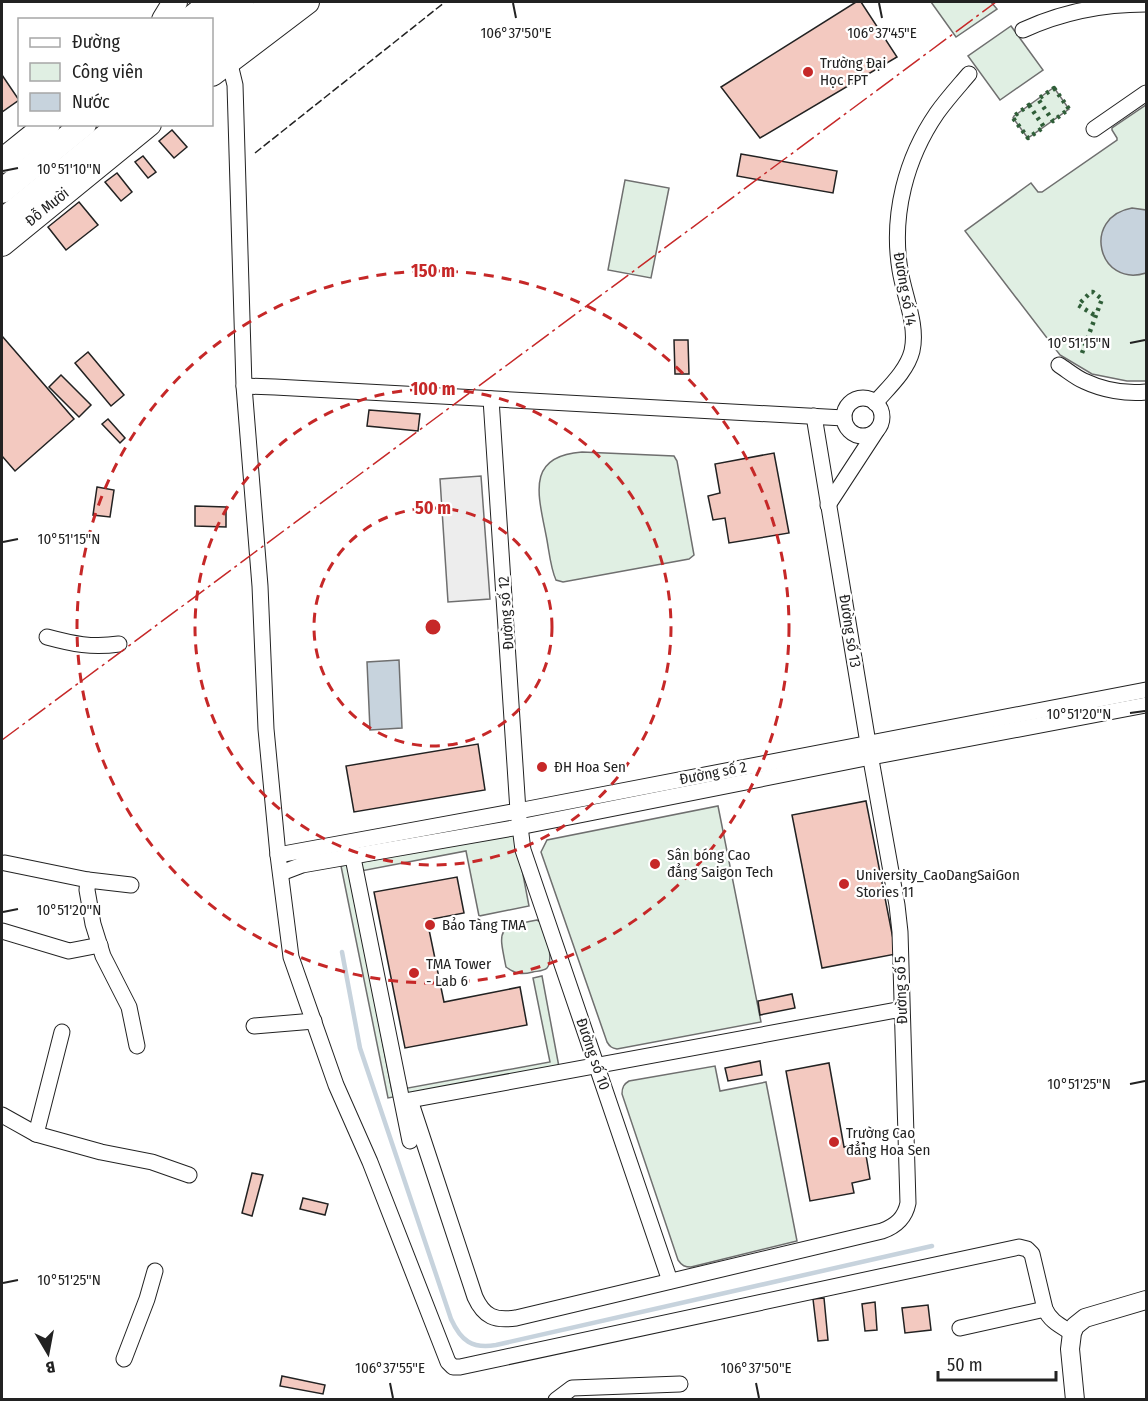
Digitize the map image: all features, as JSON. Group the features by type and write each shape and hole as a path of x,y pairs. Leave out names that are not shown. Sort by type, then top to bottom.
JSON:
{"highway":[{"path":"165,18 175,2"},
{"path":"192,18 212,2"},
{"path":"218,50 242,2"},
{"path":"218,50 275,2"},
{"path":"218,50 307,2"},
{"path":"2,161 46,126"},
{"path":"2,191 82,126"},
{"name":"Đỗ Mười","path":"2,221 119,126"},
{"name":"Đỗ Mười","path":"2,244 147,126"}],"street":[{"path":"1023,30 1056,16 1082,10 1146,4"},
{"path":"218,50 236,85 244,386 260,586 266,729 278,855 291,957 336,1085 370,1162 448,1362 453,1367 460,1368 1019,1247 1028,1249 1032,1254 1048,1316 1072,1333"},
{"name":"Đường số 14","path":"875,403 907,364 913,346 912,327 898,254 900,210 908,172 919,144 936,115 969,74"},
{"path":"1094,129 1146,93"},
{"path":"1059,365 1084,381 1104,388 1123,392 1146,392"},
{"path":"244,386 844,418"},
{"name":"Đường số 12","path":"491,399 519,827"},
{"path":"828,505 879,428 882,419 875,403 868,399 856,399 847,407 844,418 848,429 855,435 870,435 879,428"},
{"name":"Đường số 13","path":"814,417 869,750"},
{"path":"47,637 69,643 101,647 119,644"},
{"name":"Đường số 2","path":"278,855 351,850 519,827 679,788 869,750 1146,690"},
{"name":"Đường số 2","path":"869,750 1146,705"},
{"name":"Đường số 5","path":"670,1281 882,1231 898,1222 904,1215 908,1203 897,905 869,750"},
{"name":"Đường số 2","path":"280,873 351,850 518,811 679,788"},
{"name":"Đường số 10","path":"519,827 526,857 670,1281"},
{"path":"351,850 410,1141"},
{"path":"5,863 88,880 131,885"},
{"path":"88,880 87,890 93,924 103,956 129,1007 137,1046"},
{"path":"2,931 69,951 100,945"},
{"path":"670,1281 516,1318 500,1319 486,1314 475,1297 410,1100 902,1009"},
{"path":"254,1026 314,1021"},
{"path":"36,1134 62,1032"},
{"path":"2,1115 36,1134 101,1152 152,1162 189,1175"},
{"path":"124,1359 147,1299 154,1271"},
{"path":"1075,1400 1070,1349 1075,1326 1084,1318 1146,1300"},
{"path":"960,1328 1045,1309"},
{"path":"556,1400 572,1388 680,1384"}],"green space":[{"path":"931,2 991,2 997,9 956,37"},
{"path":"1011,26 1043,70 1000,100 968,56"},
{"path":"1053,88 1069,109 1028,138 1013,118 1014,116"},
{"path":"1146,105 1146,381 1127,381 1092,374 1060,355 965,231 1031,183 1038,192 1042,192 1117,140 1112,128"},
{"path":"625,180 669,188 651,278 608,270"},
{"path":"582,452 674,456 677,461 694,555 689,559 563,582 556,580 540,505 540,480 544,469 552,461 564,455"},
{"path":"718,806 761,1022 617,1049 612,1048 607,1042 541,852 547,840"},
{"path":"515,833 529,906 479,916 466,851 350,873 392,1091 550,1062 533,978 542,976 559,1067 388,1098 341,866"},
{"path":"537,920 544,924 549,947 549,964 541,971 522,974 513,971 506,967 502,944 503,932 514,925"},
{"path":"715,1066 720,1091 766,1082 797,1241 687,1267 678,1260 622,1089 629,1081"}],"shaded area":[{"path":"481,476 490,599 448,602 440,479"}],"water":[{"path":"1132,208 1146,210 1146,273 1130,275 1116,270 1107,261 1102,250 1101,236 1106,224 1116,214"},
{"path":"399,660 402,728 370,730 367,662"}],"building":[{"name":"Trường Đại Học FPT","path":"856,2 861,2 897,57 760,138 721,87"},
{"path":"2,75 18,101 2,112"},
{"path":"172,130 187,147 174,158 159,141"},
{"path":"741,154 837,171 833,193 737,176"},
{"path":"143,156 156,172 148,178 135,162"},
{"path":"117,173 132,192 121,201 105,182"},
{"path":"79,202 98,225 66,250 48,227"},
{"path":"2,336 74,419 15,471 2,456"},
{"path":"674,340 688,340 689,374 675,374"},
{"path":"88,352 124,395 111,406 75,363"},
{"path":"61,375 91,405 79,417 49,387"},
{"path":"369,410 420,414 418,431 367,426"},
{"path":"108,419 125,438 120,443 102,424"},
{"path":"774,453 789,533 729,543 725,518 713,520 708,496 720,493 715,464"},
{"path":"97,487 114,490 110,517 93,515"},
{"path":"195,506 226,507 226,527 195,526"},
{"path":"478,744 485,790 354,812 346,766"},
{"name":"University_CaoDangSaiGon Stories 11","path":"866,801 896,954 822,968 792,815"},
{"name":"TMA Tower - Lab 6","path":"457,877 464,913 427,920 444,1002 520,987 527,1025 405,1048 374,892"},
{"path":"792,994 795,1008 760,1015 758,1001"},
{"path":"760,1061 762,1075 728,1081 725,1068"},
{"path":"829,1063 844,1147 864,1143 870,1179 852,1183 854,1193 810,1201 786,1071"},
{"path":"252,1173 263,1175 252,1216 242,1213"},
{"path":"303,1198 328,1204 325,1215 300,1209"},
{"path":"824,1298 828,1340 818,1341 813,1299"},
{"path":"875,1302 877,1330 865,1331 862,1304"},
{"path":"928,1305 931,1330 905,1333 902,1308"},
{"path":"282,1376 325,1385 323,1394 280,1386"}],"waterway":[{"path":"342,952 360,1048 451,1319 459,1333 468,1342 480,1346 496,1345 932,1246"}],"hedge":[{"path":"1054,88 1069,109 1053,121 1038,99 1054,88"},
{"path":"1029,105 1044,127 1028,138 1013,118 1029,105"},
{"path":"1082,353 1102,299 1091,292 1078,305 1096,316"}],"fence":[{"path":"255,153 445,2"}],"power":[{"path":"2,740 996,2"}],"place":[{"name":"Trường Đại Học FPT","path":"808,72"},
{"name":"ĐH Hoa Sen","path":"542,767"},
{"name":"Sân bóng Cao đẳng Saigon Tech","path":"655,864"},
{"name":"University_CaoDangSaiGon Stories 11","path":"844,884"},
{"name":"Bảo Tàng TMA","path":"430,925"},
{"name":"TMA Tower - Lab 6","path":"414,973"},
{"name":"Trường Cao đẳng Hoa Sen","path":"834,1142"}]}
